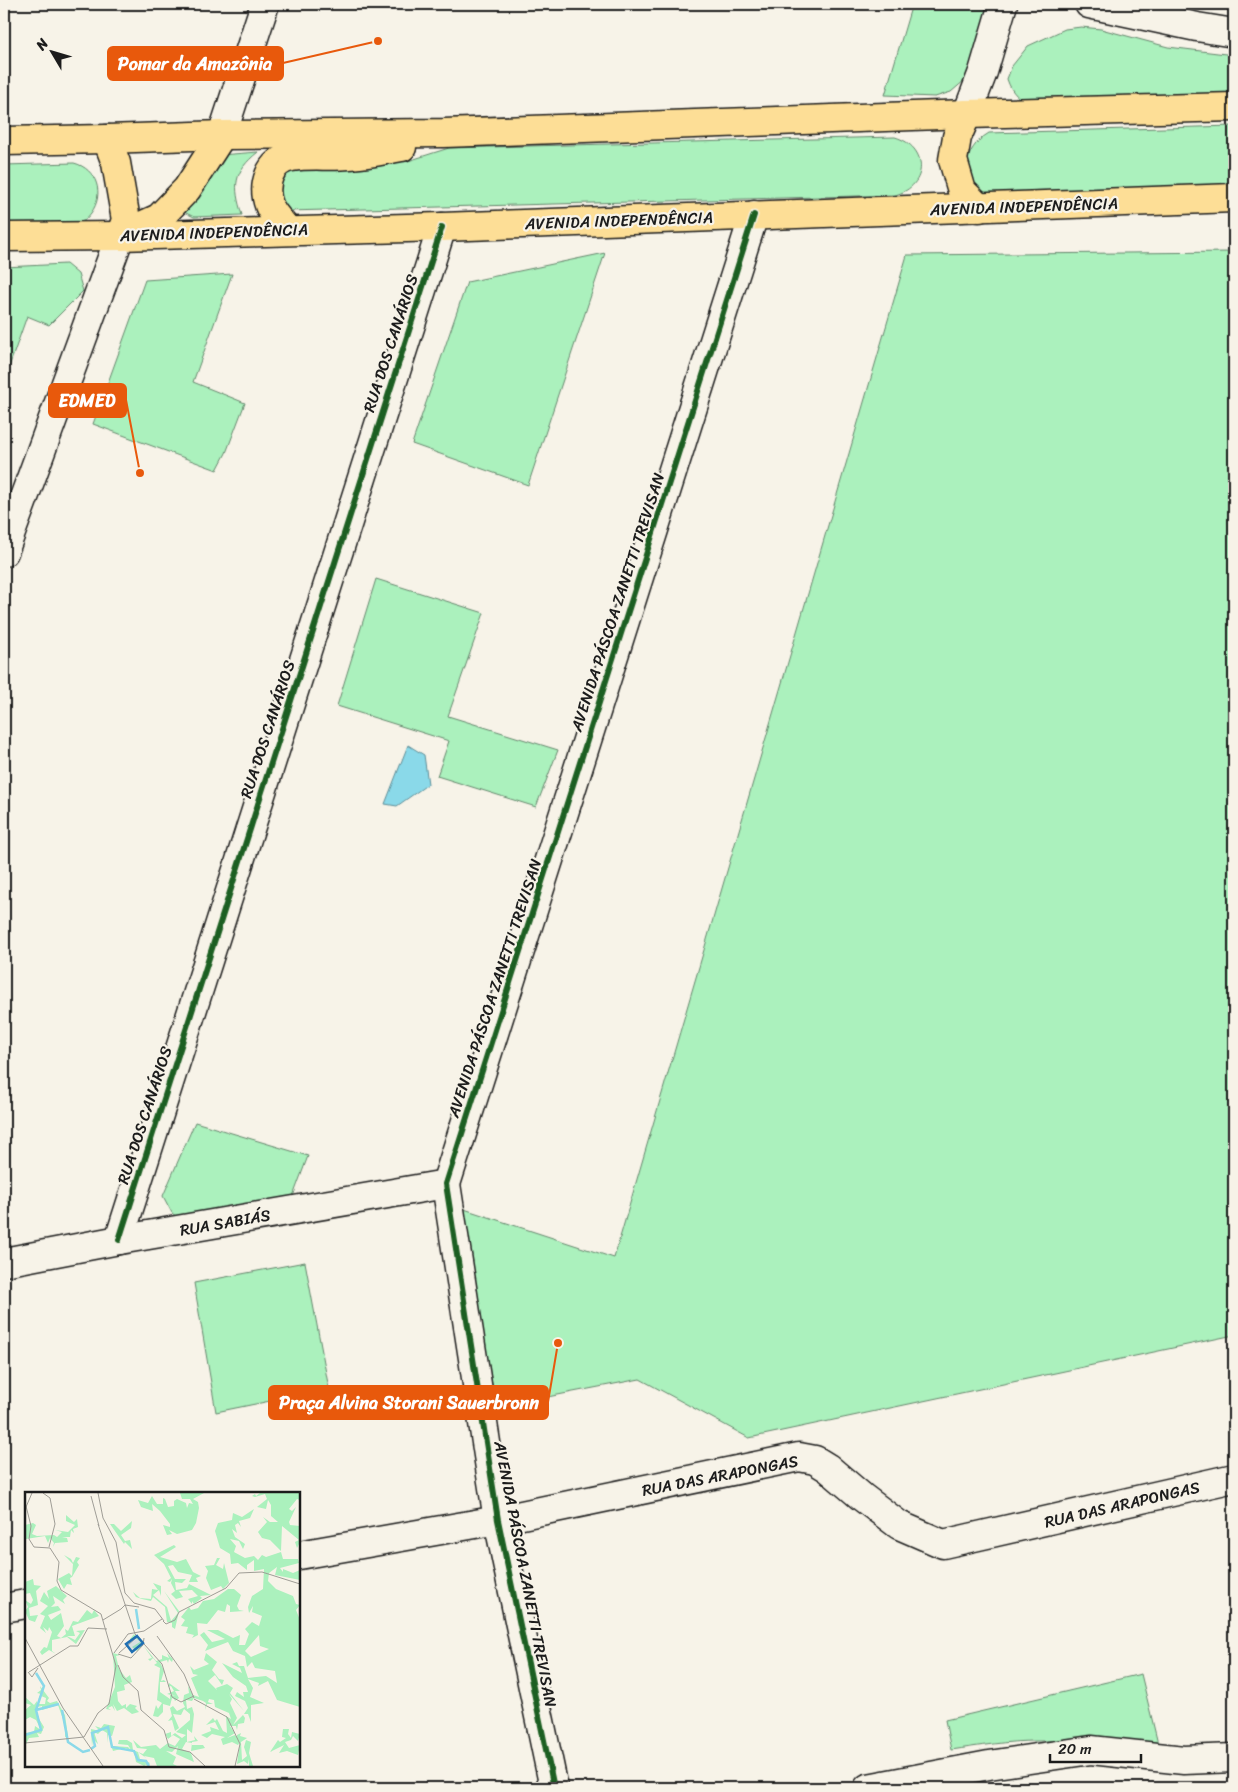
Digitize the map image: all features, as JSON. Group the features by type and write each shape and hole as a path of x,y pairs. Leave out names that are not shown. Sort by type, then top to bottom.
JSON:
{"main road":[{"path":"4,140 222,135 444,133 967,114 1234,107"},
{"path":"967,114 957,138 953,160 962,191 979,208"},
{"path":"287,230 270,207 267,196 267,181 272,168 280,160 291,157 349,156 387,150 415,144 444,133"},
{"path":"120,236 159,218 187,189 222,135"},
{"path":"107,139 116,163 126,220 120,236"},
{"name":"AVENIDA INDEPENDÊNCIA","path":"4,237 120,236 442,227 1234,198"}],"street":[{"path":"222,135 265,4"},
{"path":"967,114 983,72 1003,4"},
{"path":"1089,4 1234,33"},
{"name":"AVENIDA PÁSCOA ZANETTI TREVISAN","path":"554,1788 498,1520 446,1184 754,215"},
{"name":"RUA DOS CANÁRIOS","path":"119,1240 442,227"},
{"path":"4,552 120,236"},
{"name":"RUA SABIÁS","path":"4,1262 119,1240 446,1184"},
{"name":"RUA DAS ARAPONGAS","path":"300,1555 498,1520 800,1457 815,1460 828,1468 862,1497 900,1525 943,1544 1234,1478"},
{"path":"4,1608 25,1604"},
{"path":"868,1788 989,1765 1091,1750 1184,1760 1234,1758"}],"green space":[{"path":"912,4 990,4 965,80 951,92 935,97 885,95"},
{"path":"1149,4 1234,4 1234,10 1152,5"},
{"path":"1081,27 1101,29 1168,47 1234,55 1234,98 1031,107 1016,95 1009,84 1007,79 1012,66 1028,46 1065,29"},
{"path":"1234,126 1234,187 990,195 973,182 967,165 973,148 989,133"},
{"path":"895,137 906,142 914,149 919,157 921,166 914,184 895,195 288,211 281,206 273,179 296,165 408,161 449,148"},
{"path":"258,152 244,166 237,180 237,196 242,215 194,217 182,211 220,155"},
{"path":"74,163 82,166 93,176 98,190 95,206 83,222 80,224 4,226 4,165"},
{"path":"1234,252 1234,1335 749,1438 640,1379 496,1407 461,1208 614,1258 907,255"},
{"path":"605,253 528,485 412,444 467,282"},
{"path":"66,264 78,274 83,291 49,325 27,316 4,381 4,267"},
{"path":"232,274 193,382 245,403 226,453 217,470 93,424 145,280"},
{"path":"376,579 484,613 448,716 558,750 536,807 437,776 449,741 337,706"},
{"path":"195,1122 308,1156 292,1199 183,1222 172,1213 163,1196"},
{"path":"305,1262 329,1389 216,1412 194,1283"},
{"path":"1141,1674 1159,1748 1082,1742 1025,1741 951,1750 945,1720"}],"water":[{"path":"408,745 424,755 428,784 397,806 385,804"}],"cycle path":[{"path":"554,1788 498,1520 446,1184 754,215"},
{"path":"119,1240 442,227"}],"place":[{"name":"Pomar da Amazônia","path":"378,41"},
{"name":"EDMED","path":"140,473"},
{"name":"Praça Alvina Storani Sauerbronn","path":"558,1343"}]}
